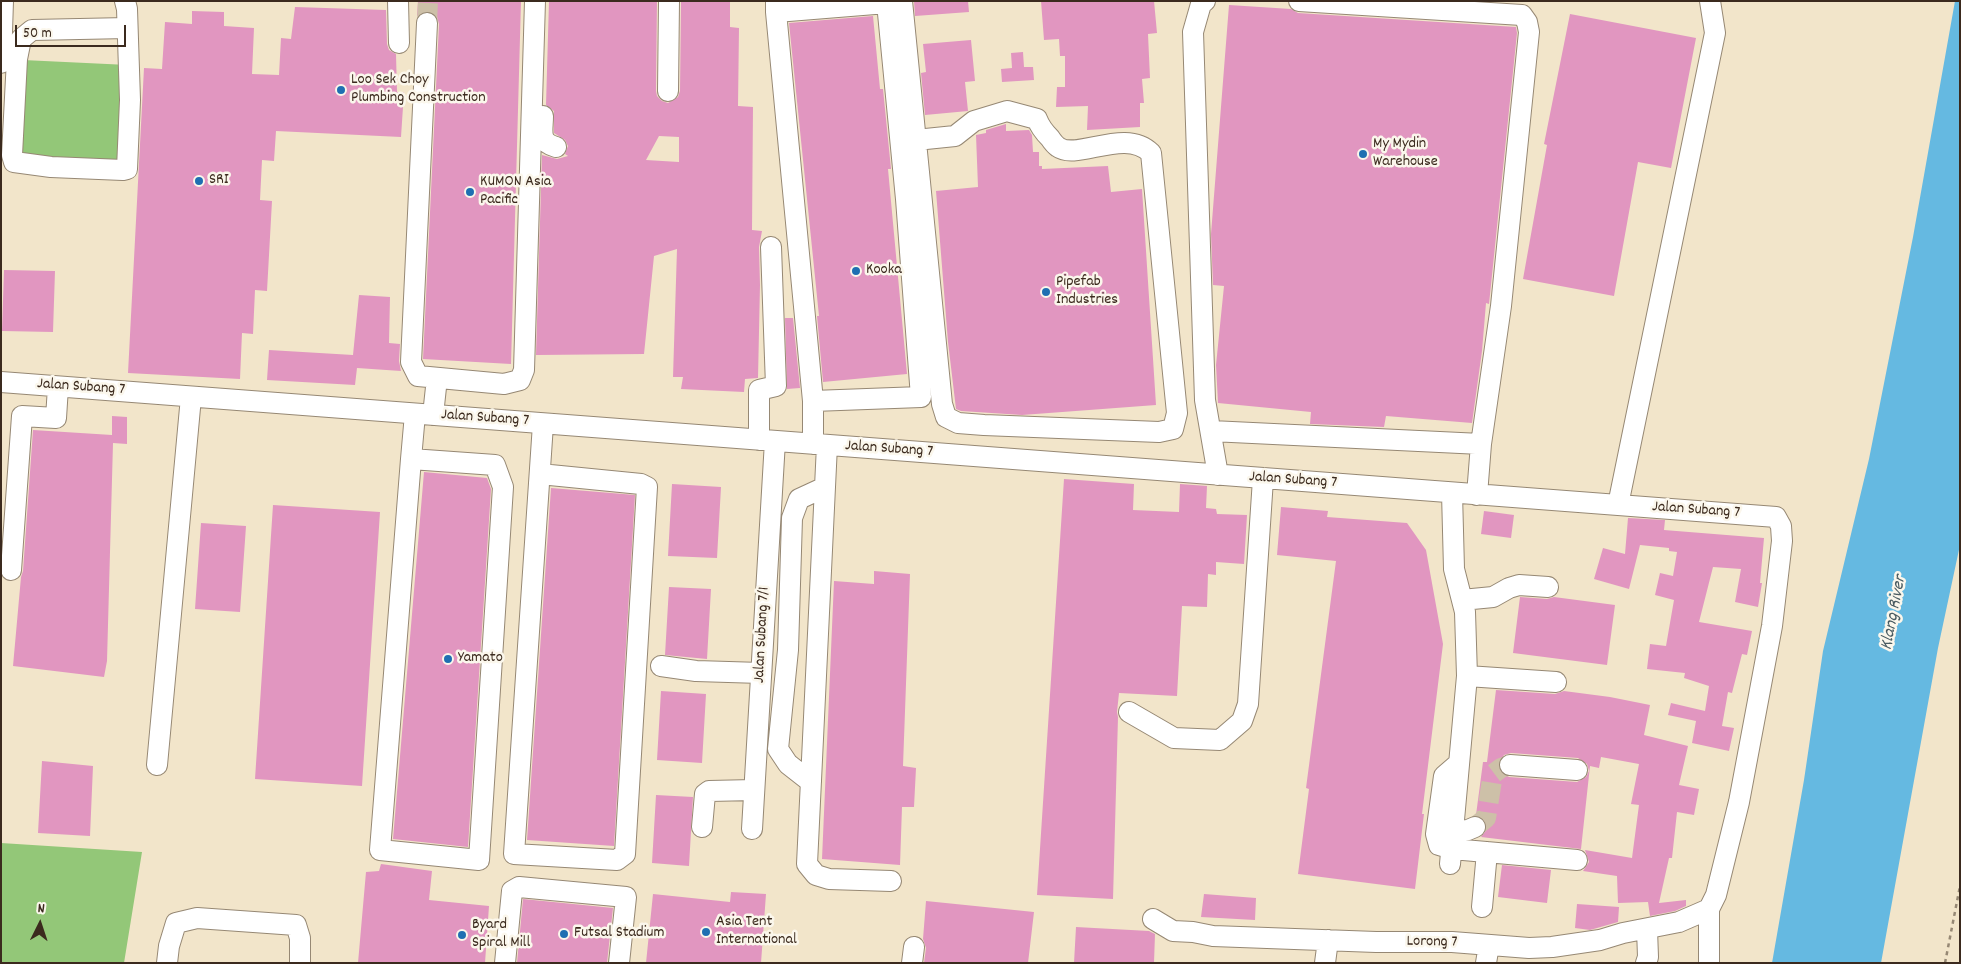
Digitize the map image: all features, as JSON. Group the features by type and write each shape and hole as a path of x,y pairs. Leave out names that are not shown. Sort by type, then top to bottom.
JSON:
{"street":[{"path":"1,63 4,1"},
{"path":"125,1 127,28 130,116 127,169 69,168 14,162 12,155 17,59 23,36 32,30 127,28"},
{"path":"398,1 400,44"},
{"path":"427,23 411,362 418,376 504,384 520,380 524,370 535,1"},
{"path":"544,1 542,138 547,144 556,147"},
{"path":"668,92 669,1"},
{"path":"902,1 942,404 946,417 958,423 984,425 1159,432 1173,428 1177,413 1151,153 1144,146 1121,142 1071,150 1058,148 1040,127 1037,119 1007,111 974,121 955,136 916,140"},
{"path":"1205,1 1201,4 1193,32 1205,400 1218,475"},
{"path":"1299,1 1522,15 1527,22 1529,32 1501,306 1481,444 1477,495"},
{"path":"1618,505 1715,33 1710,1"},
{"path":"813,401 921,397 906,199 887,3 776,7 813,401 825,488 807,864 816,875 828,879 890,881"},
{"name":"Jalan Subang 7/1","path":"752,829 761,673 767,441 759,390 776,386 771,247"},
{"path":"411,459 495,465 503,487 479,860 380,850 411,459 437,378"},
{"name":"Jalan Subang 7","path":"1,382 1776,518 1781,526 1782,541 1772,626 1739,802 1716,895 1709,909"},
{"path":"11,570 22,416 56,418 58,387"},
{"path":"158,765 191,397"},
{"path":"540,474 641,484 647,487 625,854 617,860 514,854 543,424"},
{"path":"1211,431 1481,444"},
{"path":"1130,712 1174,738 1220,740 1242,721 1248,704 1263,478"},
{"path":"811,782 788,764 778,749 788,650 792,518 800,499 825,488"},
{"path":"1452,493 1454,568 1465,612 1467,676 1459,763 1444,776 1436,834 1439,845 1452,849 1577,860"},
{"path":"1462,600 1493,597 1519,585 1548,587"},
{"path":"661,666 696,670 761,673"},
{"path":"1467,676 1556,682"},
{"path":"1510,765 1577,770"},
{"path":"702,827 705,794 710,791 721,790 754,790"},
{"path":"1452,849 1468,830 1474,826"},
{"path":"1482,907 1487,852"},
{"path":"505,963 512,891 519,887 626,897 620,963"},
{"path":"1709,909 1709,963"},
{"name":"Lorong 7","path":"1153,919 1173,931 1213,936 1452,942 1487,954 1600,940 1679,922 1709,909"},
{"path":"167,963 169,946 176,923 197,918 296,925 300,938 300,963"},
{"path":"1646,929 1648,957 1646,963"},
{"path":"1325,963 1328,940"}],"path":[{"path":"1945,963 1960,886"}],"green space":[{"path":"23,60 128,65 123,165 19,160"},
{"path":"1,843 142,852 124,963 1,963"}],"water":[{"name":"Klang River","path":"1955,1 1960,1 1960,545 1938,648 1881,963 1772,963 1804,780 1823,651 1869,459 1913,237"}],"building":[{"name":"KUMON Asia Pacific","path":"418,1 521,1 511,364 423,359 439,24 437,17 433,13 427,11 417,16"},
{"path":"549,1 657,1 656,91 657,96 662,101 668,103 678,97 680,91 681,1 730,1 730,27 739,28 738,106 753,107 752,230 762,231 759,247 758,378 745,379 744,392 681,389 683,377 673,377 677,249 654,256 644,354 536,355 542,155 557,159 568,156 565,154 568,146 565,140 554,133 554,111 546,105","holes":["659,136 679,137 679,162 646,160"]},
{"path":"914,1 968,1 969,12 915,16"},
{"path":"1041,1 1154,1 1157,33 1148,34 1150,78 1142,79 1144,103 1140,103 1140,127 1087,130 1088,106 1056,107 1057,87 1065,87 1065,56 1060,56 1059,39 1044,40"},
{"name":"My Mydin Warehouse","path":"1229,5 1291,9 1298,13 1516,27 1517,33 1489,304 1486,303 1482,351 1472,423 1386,416 1384,427 1310,424 1311,412 1218,403 1216,365 1224,286 1213,285 1211,234"},
{"name":"SRI","path":"295,7 386,10 387,44 389,50 396,54 397,92 404,92 401,137 276,131 274,161 262,160 260,200 272,201 267,291 255,290 253,334 242,333 240,379 128,373 144,68 162,69 165,22 192,24 192,11 224,12 224,26 254,28 252,74 279,75 281,38 291,39"},
{"path":"1570,14 1696,38 1671,168 1638,162 1614,296 1523,279 1547,145 1544,144"},
{"name":"Kooka","path":"873,16 880,89 883,89 891,169 888,169 907,374 823,382 817,316 819,316 789,23"},
{"path":"971,40 975,81 965,82 968,111 925,115 921,73 926,72 923,44"},
{"path":"1023,52 1024,67 1033,67 1034,80 1002,82 1001,69 1012,68 1011,53"},
{"name":"Pipefab Industries","path":"1006,124 1006,131 1029,130 1032,135 1033,152 1039,152 1039,166 1042,166 1042,169 1108,166 1111,192 1142,189 1156,405 1022,415 961,411 956,409 948,342 936,191 978,187 976,135 986,133 986,130"},
{"path":"4,270 55,271 53,332 2,331"},
{"path":"359,295 390,297 389,343 400,344 399,361 401,371 357,368 355,385 267,380 269,350 353,355"},
{"path":"785,318 793,318 800,388 787,389"},
{"path":"112,416 127,417 127,444 113,443 107,661 104,677 13,666 23,571 33,430 112,435"},
{"name":"Yamato","path":"424,472 487,478 491,489 468,847 393,839"},
{"path":"1064,479 1134,484 1133,510 1179,512 1180,484 1207,486 1206,508 1216,509 1217,514 1247,515 1244,564 1216,562 1216,575 1208,574 1207,607 1182,606 1177,696 1119,693 1113,899 1037,895"},
{"path":"672,484 721,487 717,558 668,556"},
{"path":"551,488 635,495 614,846 527,840"},
{"path":"273,505 380,512 362,786 255,779"},
{"path":"1281,507 1328,511 1327,517 1407,523 1426,550 1443,644 1422,814 1424,814 1415,889 1298,874 1309,789 1306,788 1336,561 1277,555"},
{"path":"1484,511 1514,515 1511,538 1481,534"},
{"path":"1628,518 1665,520 1664,530 1764,538 1760,583 1762,583 1758,607 1735,602 1741,569 1713,567 1699,622 1752,631 1747,655 1742,654 1732,693 1728,692 1722,726 1734,728 1729,751 1692,743 1696,721 1668,715 1671,703 1705,711 1709,686 1684,678 1685,673 1647,669 1650,644 1666,646 1674,600 1655,595 1660,573 1673,576 1677,552 1669,551 1669,548 1640,545 1629,589 1594,579 1603,548 1625,554"},
{"path":"201,523 246,526 240,612 195,609"},
{"path":"874,571 910,574 903,766 916,768 914,807 902,807 900,865 822,859 834,581 874,584"},
{"path":"669,587 711,589 707,659 665,655"},
{"path":"1520,597 1547,599 1554,597 1615,605 1607,665 1513,653"},
{"path":"1496,690 1555,694 1564,691 1650,705 1644,735 1688,746 1679,785 1699,789 1694,815 1677,812 1672,858 1669,858 1659,903 1686,900 1686,906 1675,911 1650,916 1648,902 1618,903 1617,876 1583,871 1589,862 1585,850 1632,858 1639,805 1631,804 1639,764 1601,757 1599,768 1590,766 1581,849 1481,837 1487,829 1486,823 1482,817 1476,815 1483,762 1487,762","holes":["1511,753 1578,758 1587,764 1589,771 1586,777 1577,782 1509,777 1500,771 1498,764 1504,755"]},
{"path":"661,691 706,694 702,763 657,760"},
{"path":"42,761 93,766 90,836 38,833"},
{"path":"656,795 693,797 689,866 652,863"},
{"path":"381,864 432,871 429,900 489,906 485,963 358,963 366,872 379,871"},
{"path":"1502,865 1551,870 1547,903 1498,897"},
{"name":"Asia Tent International","path":"731,892 766,894 761,963 646,963 653,894 730,902"},
{"path":"1204,894 1256,898 1255,920 1201,917"},
{"name":"Futsal Stadium","path":"523,899 613,908 607,963 517,963"},
{"path":"926,901 1034,912 1028,963 924,963 926,948 923,939"},
{"path":"1577,904 1619,907 1618,922 1590,930 1575,928"},
{"path":"1076,927 1149,931 1155,934 1154,963 1074,963"}],"tunnel":[{"path":"427,23 428,1"},
{"path":"1475,827 1486,818 1493,774 1501,768 1510,765"}],"place":[{"name":"Loo Sek Choy Plumbing Construction","path":"341,90"},
{"name":"My Mydin Warehouse","path":"1363,154"},
{"name":"SRI","path":"199,181"},
{"name":"KUMON Asia Pacific","path":"470,192"},
{"name":"Kooka","path":"856,271"},
{"name":"Pipefab Industries","path":"1046,292"},
{"name":"Yamato","path":"448,659"},
{"name":"Asia Tent International","path":"706,932"},
{"name":"Futsal Stadium","path":"564,934"},
{"name":"Byard Spiral Mill","path":"462,935"}]}
